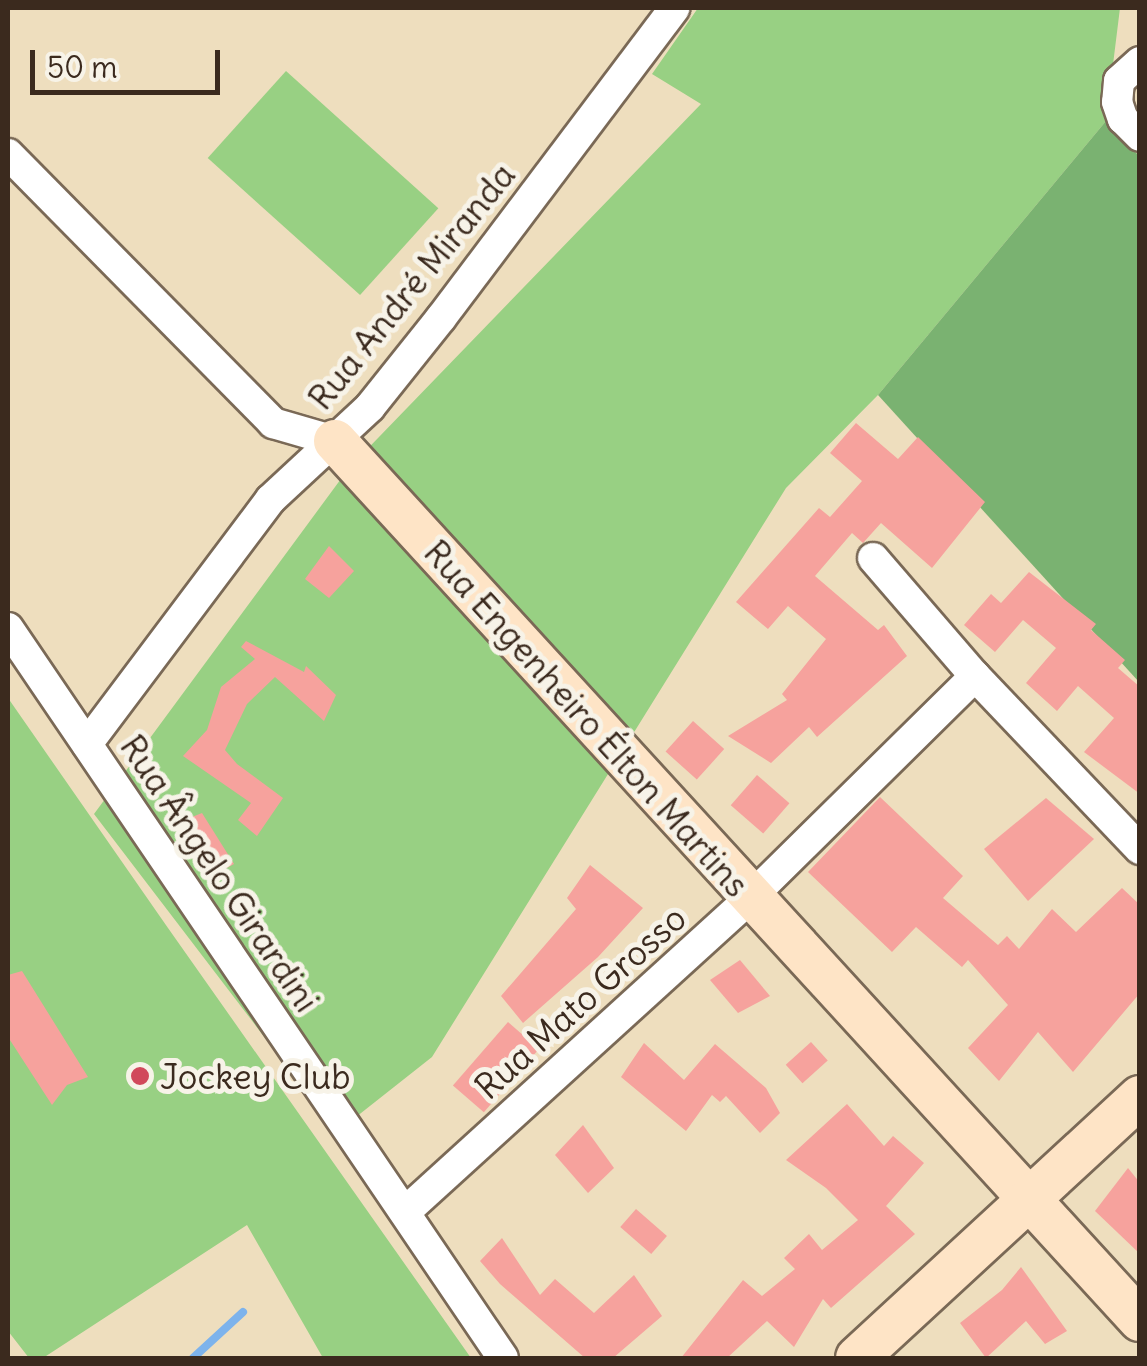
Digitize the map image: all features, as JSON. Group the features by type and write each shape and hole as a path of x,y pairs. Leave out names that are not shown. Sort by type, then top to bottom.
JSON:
{"street":[{"name":"Rua André Miranda","path":"87,744 271,499 370,407 441,318 674,8"},
{"path":"1130,72 1116,102 1124,120 1140,136"},
{"path":"8,154 273,423 335,441"},
{"name":"Rua Engenheiro Élton Martins","path":"335,441 1140,1320"},
{"path":"873,558 975,676 1140,849"},
{"name":"Rua Ângelo Girardini","path":"8,628 503,1358"},
{"name":"Rua Mato Grosso","path":"405,1212 750,898 975,676"},
{"path":"857,1358 1140,1097"}],"green space":[{"path":"698,8 1120,8 1106,121 878,395 786,488 432,1057 337,1132 94,814 349,468 701,104 652,74"},
{"path":"286,71 438,208 360,295 208,158"},
{"path":"1106,121 1139,156 1139,682 878,395"},
{"name":"Jockey Club","path":"8,698 471,1358 323,1358 247,1225 43,1358 29,1358 8,1331"}],"building":[{"path":"856,423 898,459 918,437 985,502 932,568 881,523 863,543 852,533 815,576 878,630 884,625 907,656 817,737 809,727 771,763 728,736 787,700 782,694 826,639 788,606 768,629 736,602 819,508 830,517 862,481 830,453"},
{"path":"329,546 354,571 329,598 305,579"},
{"path":"1029,572 1096,624 1091,630 1125,660 1118,668 1140,687 1140,794 1084,752 1114,718 1078,686 1057,711 1026,683 1056,648 1023,620 995,652 964,625 991,594 1001,603"},
{"path":"246,641 304,672 306,666 336,695 324,721 275,677 247,704 225,750 237,764 283,798 257,836 238,820 251,803 183,756 207,730 221,687 255,659 241,647"},
{"path":"693,721 724,749 697,780 666,751"},
{"path":"757,775 789,803 763,833 731,805"},
{"path":"880,797 963,876 943,898 998,945 1007,936 1019,949 1052,909 1076,932 1122,888 1140,905 1140,993 1073,1072 1038,1032 999,1081 968,1048 1008,1005 968,960 962,967 916,927 892,952 808,872"},
{"path":"1046,798 1094,839 1028,901 984,849"},
{"path":"202,813 234,864 210,877 176,840 187,819"},
{"path":"590,865 643,908 598,957 523,1023 501,996 576,909 567,898"},
{"path":"740,960 770,996 738,1013 710,980"},
{"path":"22,971 88,1077 67,1085 52,1105 8,1037 8,975"},
{"path":"508,1022 539,1049 484,1112 453,1085"},
{"path":"811,1042 828,1061 802,1083 786,1065"},
{"path":"644,1043 684,1080 715,1044 766,1088 780,1113 760,1133 726,1096 720,1102 712,1095 686,1131 621,1077"},
{"path":"847,1104 884,1146 893,1136 924,1163 886,1206 915,1234 831,1308 823,1299 794,1347 767,1321 727,1358 681,1358 743,1280 762,1296 795,1269 784,1258 809,1234 822,1250 858,1220 826,1188 786,1160"},
{"path":"583,1125 614,1168 588,1193 555,1155"},
{"path":"1128,1168 1140,1183 1140,1254 1095,1211"},
{"path":"636,1209 667,1236 651,1254 620,1227"},
{"path":"502,1238 540,1295 555,1279 594,1313 634,1275 662,1316 613,1358 585,1358 500,1284 480,1261"},
{"path":"1021,1267 1067,1331 1045,1344 1026,1321 986,1358 960,1323 1002,1290"}],"waterway":[{"path":"193,1358 243,1312"}],"place":[{"name":"Jockey Club","path":"140,1076"}]}
